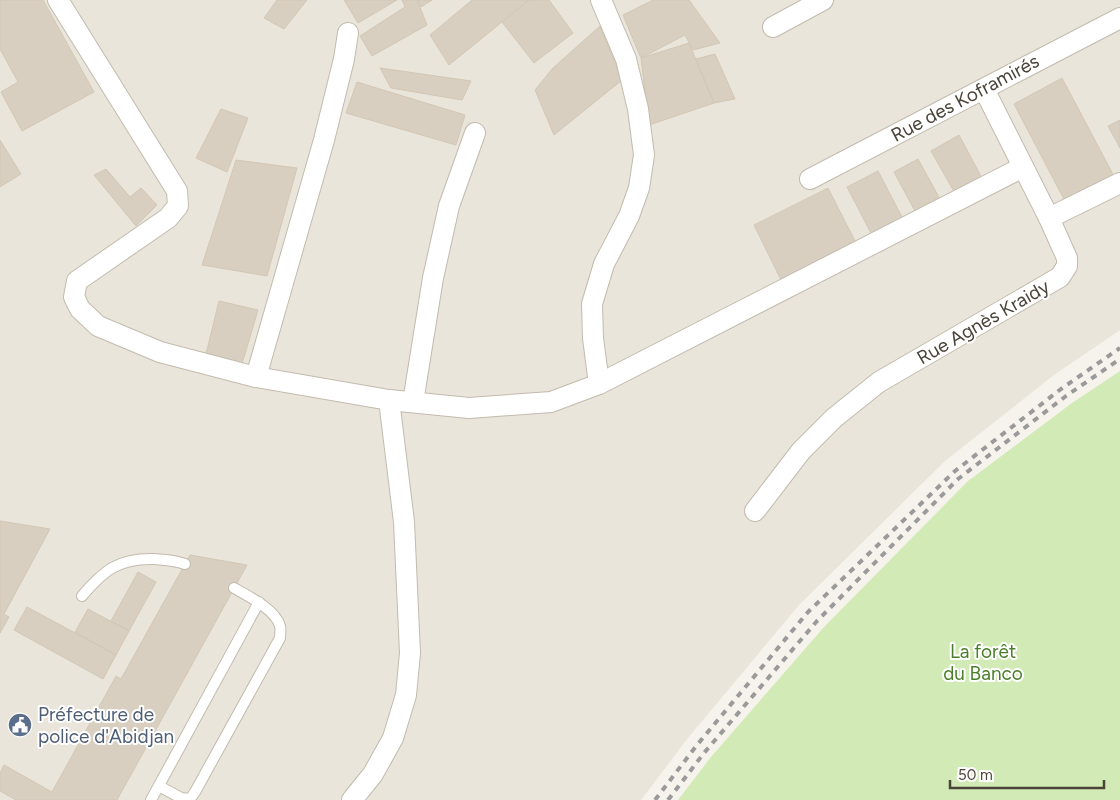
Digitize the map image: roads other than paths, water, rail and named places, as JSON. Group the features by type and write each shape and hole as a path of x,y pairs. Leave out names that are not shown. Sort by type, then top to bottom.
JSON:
{"street":[{"path":"58,0 177,191 178,206 168,218 77,280 74,297 80,309 98,326 160,352 256,377 389,400 469,408 551,402 599,384 1024,167"},
{"path":"599,384 593,338 592,304 604,264 629,216 639,188 644,155 638,109 626,59 600,0"},
{"path":"773,27 823,0"},
{"name":"Rue des Koframirés","path":"810,179 1120,18"},
{"path":"256,377 324,140 344,59 348,33"},
{"name":"Rue Agnès Kraidy","path":"755,511 801,451 834,418 879,382 1060,277 1067,266 1067,258 1049,218 984,89"},
{"path":"413,402 433,278 449,206 475,133"},
{"path":"1049,218 1120,183"},
{"path":"352,800 373,774 393,738 406,695 410,653 404,522 389,400"}],"lane":[{"path":"82,596 110,568 126,562 143,559 176,560 185,564"},
{"path":"159,786 181,798 190,799 280,638 280,626 272,613 259,602 234,588"},
{"path":"151,800 259,602"}],"railway":[{"path":"655,800 697,745 808,612 955,471 1061,389 1120,348"},
{"path":"668,800 704,753 817,621 958,479 1066,396 1120,359"}],"place":[{"name":"Préfecture de police d'Abidjan","path":"20,725"}],"park label":[{"name":"La forêt du Banco","path":"983,662"}]}
